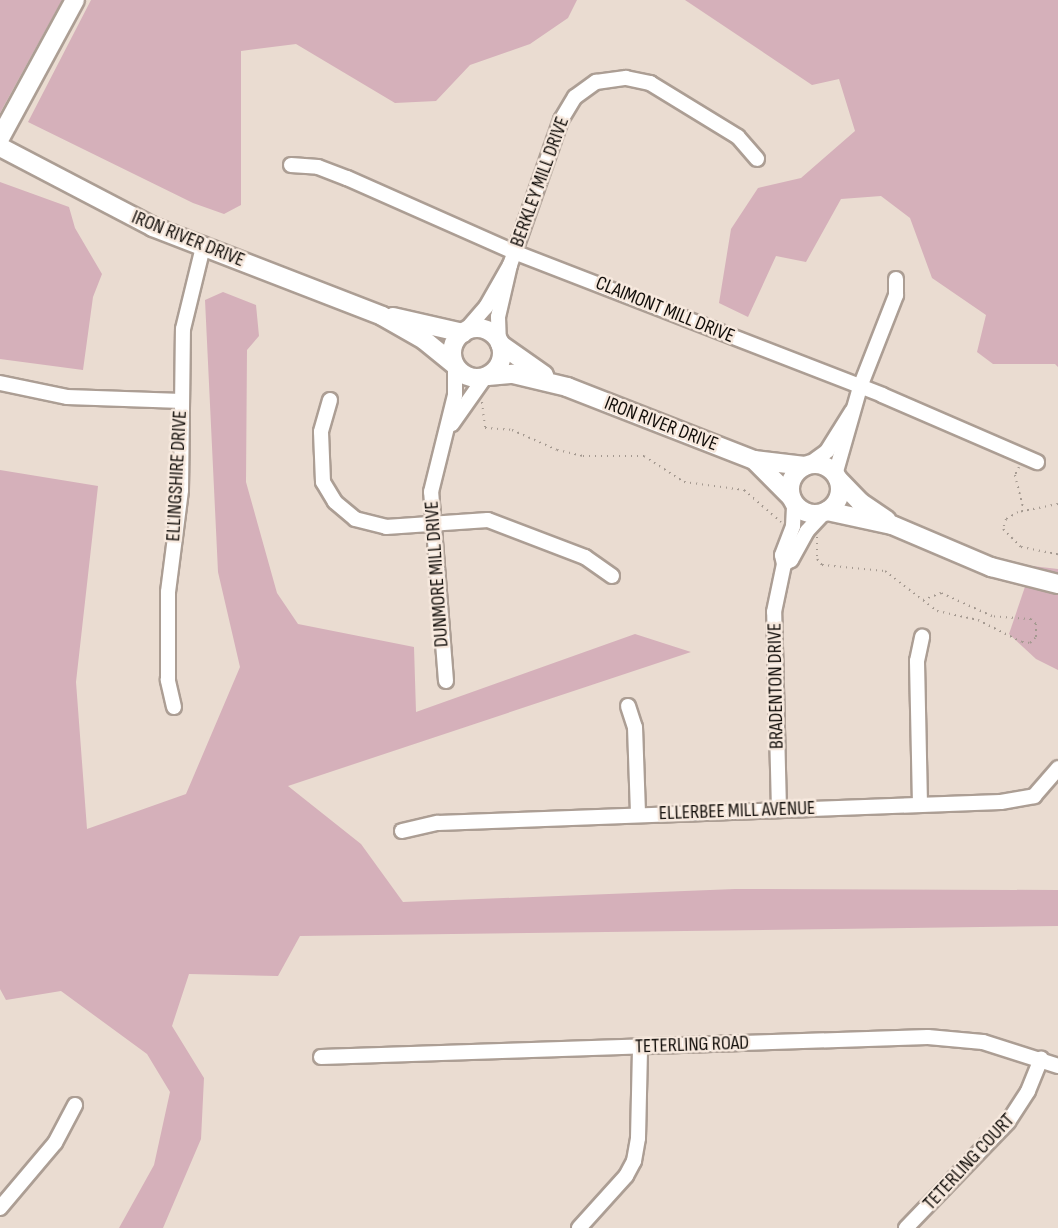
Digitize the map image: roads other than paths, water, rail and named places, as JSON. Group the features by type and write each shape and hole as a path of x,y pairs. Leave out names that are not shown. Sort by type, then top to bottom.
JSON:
{"street":[{"path":"0,138 75,0"},
{"name":"BERKLEY MILL DRIVE","path":"499,343 498,317 512,259 564,114 575,98 596,82 626,78 650,83 738,137 757,159"},
{"name":"IRON RIVER DRIVE","path":"0,147 128,216 382,316 424,339 455,365"},
{"name":"CLAIMONT MILL DRIVE","path":"291,165 325,169 512,259 860,387 1037,462"},
{"name":"ELLINGSHIRE DRIVE","path":"174,707 168,674 168,592 181,490 184,315 203,247"},
{"name":"BERKLEY MILL DRIVE","path":"464,332 486,307 512,259"},
{"path":"897,279 893,304 852,411 827,451 792,479 793,500 804,512 825,512 892,525 991,567 1058,584"},
{"name":"IRON RIVER DRIVE","path":"382,316 464,332"},
{"path":"486,330 499,343 501,360 486,376 472,378 455,365 452,350 464,332 486,330"},
{"name":"IRON RIVER DRIVE","path":"499,343 531,369 567,387 754,460 807,466"},
{"name":"DUNMORE MILL DRIVE","path":"446,681 431,524 433,482 447,433 455,365"},
{"name":"IRON RIVER DRIVE","path":"486,376 513,374 567,387"},
{"name":"DUNMORE MILL DRIVE","path":"447,433 486,376"},
{"path":"0,383 67,397 182,401"},
{"path":"330,400 322,425 323,482 335,502 355,519 372,526 431,524 480,519 498,523 591,560 612,576"},
{"path":"825,512 840,494 837,477 854,420 852,411"},
{"name":"IRON RIVER DRIVE","path":"754,460 793,500"},
{"path":"807,466 826,467 860,502 892,525"},
{"name":"BRADENTON DRIVE","path":"779,810 774,612 784,564 782,555 793,526 793,500"},
{"name":"BRADENTON DRIVE","path":"784,564 791,561 807,531 825,512"},
{"path":"920,805 917,660 922,637"},
{"path":"628,706 634,727 638,815"},
{"name":"ELLERBEE MILL AVENUE","path":"402,831 438,823 1023,800 1044,789 1058,768"},
{"name":"TETERLING ROAD","path":"321,1057 928,1037 983,1042 1058,1066"},
{"path":"579,1228 627,1176 634,1161 638,1138 639,1047"},
{"name":"TETERLING COURT","path":"906,1228 1008,1122 1029,1091 1041,1059"},
{"path":"0,1208 55,1143 75,1105"}]}
